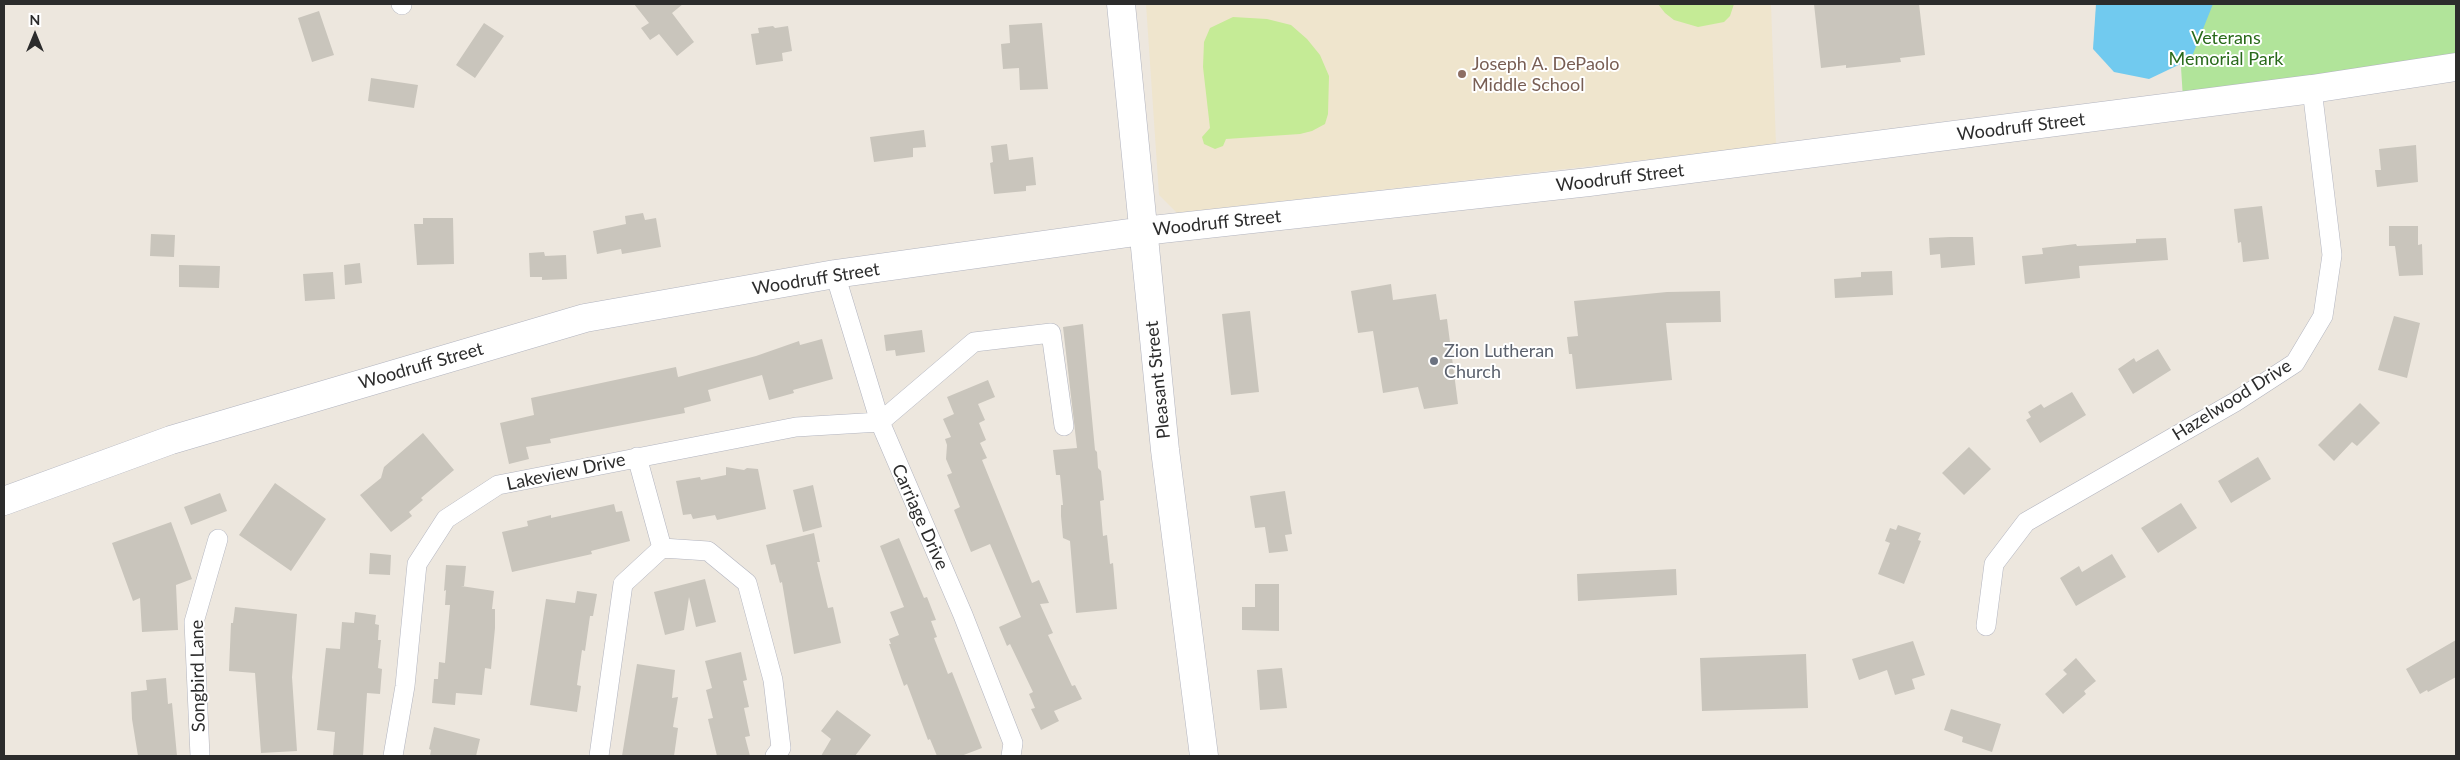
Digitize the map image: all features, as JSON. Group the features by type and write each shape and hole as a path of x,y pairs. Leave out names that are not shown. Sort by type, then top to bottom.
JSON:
{"street":[{"name":"Pleasant Street","path":"1121,4 1165,450 1204,756"},
{"name":"Woodruff Street","path":"4,501 170,440 584,318 835,274 1143,231 1589,182 2312,89 2456,67"},
{"name":"Hazelwood Drive","path":"1986,626 1994,564 2026,522 2235,402 2295,363 2323,316 2332,255 2312,89"},
{"name":"Carriage Drive","path":"835,274 880,422 967,624 1013,743 1011,756"},
{"path":"880,422 974,342 1050,333 1064,426"},
{"name":"Lakeview Drive","path":"393,756 404,686 417,564 446,519 498,486 796,427 880,422"},
{"path":"637,457 662,548"},
{"name":"Songbird Lane","path":"200,756 194,622 218,539"},
{"path":"599,756 623,584 662,548 708,551 747,583 773,680 781,748 775,756"}],"shaded area":[{"name":"Joseph A. DePaolo Middle School","path":"1146,4 1771,4 1776,145 1177,213 1159,195"}],"green space":[{"path":"1658,4 1734,4 1730,16 1724,22 1698,27 1674,20"},
{"name":"Veterans Memorial Park","path":"2177,4 2456,4 2456,59 2183,99"},
{"path":"1233,17 1267,19 1291,25 1307,39 1320,55 1329,76 1328,114 1325,124 1312,131 1300,134 1226,139 1223,146 1215,149 1204,144 1202,137 1210,128 1203,67 1204,42 1210,28"}],"water":[{"path":"2096,4 2213,4 2191,59 2149,79 2114,72 2093,49"}],"building":[{"path":"634,4 683,4 672,13 694,42 677,56 659,34 650,40 641,28 649,23"},
{"path":"1814,4 1919,4 1925,55 1900,58 1901,62 1846,68 1846,65 1821,68"},
{"path":"319,11 334,55 312,62 298,18"},
{"path":"484,23 504,36 475,78 456,65"},
{"path":"1042,23 1048,89 1020,90 1019,68 1003,69 1001,44 1010,43 1009,25"},
{"path":"773,26 775,28 788,26 792,51 782,53 783,61 756,65 751,34 759,33 758,28"},
{"path":"371,78 418,85 414,108 368,101"},
{"path":"924,130 926,147 913,148 913,157 874,162 870,137"},
{"path":"1007,144 1009,160 1033,157 1036,185 1026,186 1026,191 994,194 990,163 993,162 991,146"},
{"path":"2416,145 2418,182 2377,187 2375,170 2381,170 2379,149"},
{"path":"2262,206 2269,259 2243,262 2241,242 2238,243 2234,209"},
{"path":"643,213 645,220 656,218 661,247 622,254 621,249 597,254 593,231 626,224 625,216"},
{"path":"423,218 453,218 454,264 417,265 414,224 423,224"},
{"path":"2389,226 2418,226 2418,245 2422,244 2423,275 2399,276 2395,246 2389,246"},
{"path":"151,234 175,235 174,257 150,256"},
{"path":"1973,237 1975,265 1941,268 1940,254 1930,255 1929,238"},
{"path":"2166,238 2168,260 2079,266 2080,278 2025,284 2022,256 2043,254 2042,248 2076,244 2077,246 2136,243 2136,239"},
{"path":"544,252 545,256 566,255 567,279 542,280 542,277 530,277 529,253"},
{"path":"360,263 362,283 345,285 344,265"},
{"path":"179,265 220,266 219,288 179,287"},
{"path":"1892,271 1893,295 1835,298 1834,279 1861,277 1861,272"},
{"path":"333,272 335,299 305,301 303,274"},
{"name":"Zion Lutheran Church","path":"1391,284 1393,300 1436,294 1440,320 1447,319 1458,404 1424,409 1418,387 1383,393 1373,331 1358,333 1351,291"},
{"path":"1720,291 1721,322 1666,323 1672,380 1576,389 1572,354 1569,354 1567,337 1578,336 1574,301 1667,292"},
{"path":"1250,311 1259,392 1231,395 1222,314"},
{"path":"2394,316 2420,323 2407,378 2378,370"},
{"path":"1083,324 1095,450 1097,452 1098,468 1101,471 1104,500 1100,501 1103,536 1107,535 1110,564 1113,563 1117,609 1076,613 1070,541 1063,538 1061,505 1063,505 1060,475 1056,475 1053,450 1077,448 1063,327"},
{"path":"922,330 925,352 896,356 895,350 886,351 884,335"},
{"path":"822,339 833,379 793,390 794,393 769,400 762,375 708,390 711,401 684,408 685,413 550,439 551,443 526,447 529,459 509,464 500,423 534,415 531,398 676,367 678,377 756,356 799,341 800,345"},
{"path":"2158,349 2171,370 2133,394 2118,369 2134,358 2136,362"},
{"path":"988,380 995,397 978,404 985,420 979,423 986,440 980,443 987,458 982,460 1032,583 1039,580 1049,603 1040,604 1053,633 1048,635 1072,686 1075,685 1082,699 1054,711 1059,721 1041,730 1031,709 1035,708 1029,694 1033,692 1010,644 1007,646 999,627 1021,617 990,544 971,552 954,510 960,507 947,475 952,473 946,459 947,445 945,439 951,437 943,419 954,414 947,397"},
{"path":"2072,392 2086,415 2040,443 2026,420 2031,417 2028,412 2041,404 2044,408"},
{"path":"2360,403 2380,423 2357,446 2352,442 2334,461 2318,445"},
{"path":"423,433 454,470 421,498 423,500 409,512 412,516 391,532 360,495 381,478 384,467"},
{"path":"1969,447 1991,469 1964,495 1942,473"},
{"path":"2258,457 2271,479 2231,503 2218,481"},
{"path":"726,467 744,470 747,468 758,469 766,509 717,520 715,515 693,519 691,514 683,515 676,481 700,477 701,480 726,475"},
{"path":"275,483 326,519 291,571 239,535"},
{"path":"813,485 822,527 803,532 793,490"},
{"path":"1285,491 1292,534 1285,535 1288,551 1269,553 1265,527 1255,528 1250,496"},
{"path":"220,493 227,511 191,525 184,507"},
{"path":"2181,503 2197,528 2158,553 2141,528"},
{"path":"614,504 616,512 622,511 630,541 591,551 592,554 512,572 502,532 528,526 527,521 551,515 551,518"},
{"path":"171,522 192,579 176,585 178,630 142,632 140,598 133,601 112,543"},
{"path":"1898,525 1921,533 1918,540 1921,541 1904,584 1878,574 1890,543 1885,541 1890,528 1896,530"},
{"path":"814,533 820,562 817,562 828,608 833,607 841,643 794,654 782,582 780,583 775,564 771,565 766,545"},
{"path":"899,538 924,598 927,597 936,620 931,621 937,637 934,638 948,674 952,672 982,748 961,756 937,756 930,739 928,740 907,684 904,686 889,644 891,644 889,639 899,635 890,612 904,607 880,546"},
{"path":"370,553 391,555 390,575 369,574"},
{"path":"2112,554 2126,577 2076,606 2060,578 2079,566 2082,572"},
{"path":"446,565 466,566 464,586 461,586 494,591 492,609 495,609 495,628 491,669 485,668 482,695 456,693 455,705 432,703 434,679 438,679 439,662 445,663 450,605 445,605"},
{"path":"1676,569 1677,595 1578,601 1577,574"},
{"path":"705,579 716,622 696,627 689,597 684,630 665,635 654,592"},
{"path":"1255,584 1279,584 1279,631 1242,630 1242,607 1255,607"},
{"path":"577,591 597,594 593,616 590,616 585,651 582,650 577,685 581,686 577,712 530,705 546,599 575,603"},
{"path":"235,607 297,614 292,677 297,751 261,753 255,673 229,671 231,623 233,623"},
{"path":"355,612 376,615 375,624 379,625 378,640 381,640 378,668 382,669 380,694 367,693 363,756 333,756 335,732 317,730 326,648 340,649 342,622 354,623"},
{"path":"2456,640 2456,677 2428,692 2427,690 2420,694 2406,669"},
{"path":"1913,641 1925,675 1912,679 1915,689 1895,695 1887,670 1859,680 1852,659"},
{"path":"741,652 747,680 743,681 749,707 744,708 750,736 745,737 750,756 717,756 708,719 713,718 706,690 712,688 705,661"},
{"path":"1806,654 1808,708 1702,711 1700,658"},
{"path":"2076,658 2096,681 2084,691 2086,694 2063,714 2045,694 2067,674 2063,670"},
{"path":"637,664 675,670 672,698 678,697 673,727 678,728 674,756 622,756"},
{"path":"1282,668 1287,708 1260,710 1257,670"},
{"path":"166,678 168,704 172,703 177,756 138,756 132,719 131,692 147,690 146,680"},
{"path":"1951,709 2001,724 1992,752 1962,742 1963,737 1944,730"},
{"path":"837,710 871,735 855,756 821,756 831,739 821,731"},
{"path":"434,727 480,739 476,756 430,756 431,750 429,749"}],"place":[{"name":"Joseph A. DePaolo Middle School","path":"1462,74"},
{"name":"Zion Lutheran Church","path":"1434,361"}]}
